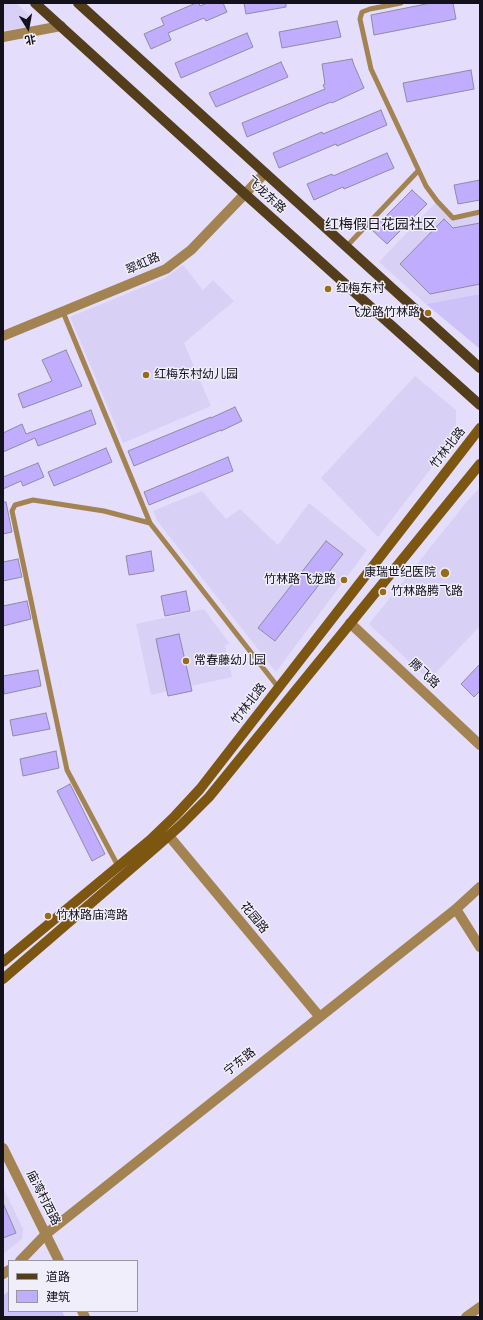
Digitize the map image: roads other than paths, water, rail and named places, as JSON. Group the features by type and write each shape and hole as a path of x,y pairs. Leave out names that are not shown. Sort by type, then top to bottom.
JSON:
{"main road":[{"name":"飞龙东路","path":"35,3 480,405"},
{"name":"飞龙东路","path":"78,3 480,368"},
{"name":"竹林北路","path":"3,962 160,831 200,789 480,428"},
{"path":"3,979 169,836 209,797 480,464"}],"street":[{"path":"3,37 61,26"},
{"name":"翠虹路","path":"3,336 166,269 191,250 265,173"},
{"name":"腾飞路","path":"350,623 480,744"},
{"name":"花园路","path":"169,836 319,1016"},
{"name":"宁东路","path":"21,1260 46,1234 319,1016 456,909 480,887"},
{"path":"456,909 480,947"},
{"name":"庙湾村西路","path":"3,1148 59,1260"},
{"path":"466,1317 480,1307"}],"lane":[{"path":"401,3 362,12 360,19 371,69 418,171 426,186 437,201 453,218 480,212"},
{"path":"346,247 418,171"},
{"path":"62,312 150,523 278,687"},
{"path":"118,866 67,770 12,511 15,504 33,500 104,511 150,523"}],"place":[{"name":"红梅东村","path":"328,289"},
{"name":"飞龙路竹林路","path":"428,313"},
{"name":"红梅东村幼儿园","path":"146,375"},
{"name":"康瑞世纪医院","path":"445,573"},
{"name":"竹林路飞龙路","path":"344,580"},
{"name":"竹林路腾飞路","path":"383,592"},
{"name":"常春藤幼儿园","path":"186,661"},
{"name":"竹林路庙湾路","path":"48,916"}],"district":[{"name":"红梅假日花园社区","path":"381,225"}]}
